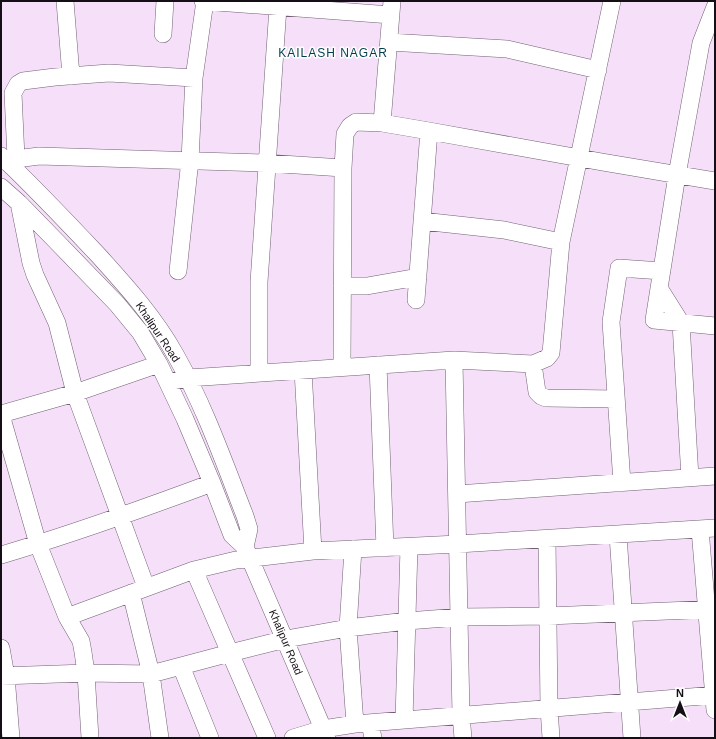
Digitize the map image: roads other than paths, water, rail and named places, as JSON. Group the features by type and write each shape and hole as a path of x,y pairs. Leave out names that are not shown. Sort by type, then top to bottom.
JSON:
{"street":[{"path":"65,1 71,76"},
{"path":"163,34 165,1"},
{"path":"178,271 190,160 194,78 204,1 241,2 278,7 319,5 391,8 382,123"},
{"path":"168,382 188,378 454,360 533,364 547,358 551,353 561,242 612,1"},
{"path":"259,373 259,282 266,163 278,7"},
{"path":"715,7 700,43 654,320 715,326"},
{"path":"389,42 507,49 598,70"},
{"path":"194,78 109,73 23,81 18,84 13,93 6,159 39,156 190,160 343,168"},
{"path":"342,367 343,168 345,134 350,126 356,122 382,123 715,181"},
{"path":"416,300 429,131"},
{"name":"Khalipur Road","path":"6,159 132,293 152,318 175,354 188,378 245,516 249,530 248,553"},
{"name":"Khalipur Road","path":"1,187 19,203 117,304 140,332 159,364 185,419 232,535 248,553 325,733"},
{"path":"19,203 31,262 40,287 57,323 75,393 121,516 139,590 160,738"},
{"path":"422,222 504,230 561,242"},
{"path":"622,483 611,322 618,268 662,271"},
{"path":"342,286 367,286 418,277"},
{"path":"681,323 690,478"},
{"path":"454,360 461,715 463,738"},
{"path":"90,738 86,673 81,641 67,617 38,544 1,415 75,393 159,364"},
{"path":"533,364 537,392 541,396 546,398 616,399"},
{"path":"378,365 385,548"},
{"path":"303,370 313,552"},
{"path":"456,494 715,476"},
{"path":"1,555 121,516 212,483"},
{"path":"67,617 194,570 236,560 248,553 313,552 409,547 618,535 707,528 715,700 629,702 404,720 366,728 293,738"},
{"path":"618,535 632,738"},
{"path":"547,539 549,708 551,738"},
{"path":"404,720 409,547"},
{"path":"353,550 348,628 366,728"},
{"path":"194,570 267,738"},
{"path":"4,676 86,673 151,674 286,639 348,628 407,621 459,617 548,616 711,609"},
{"path":"1,648 11,738"},
{"path":"181,666 210,738"}],"district":[{"name":"KAILASH NAGAR","path":"333,53"}]}
